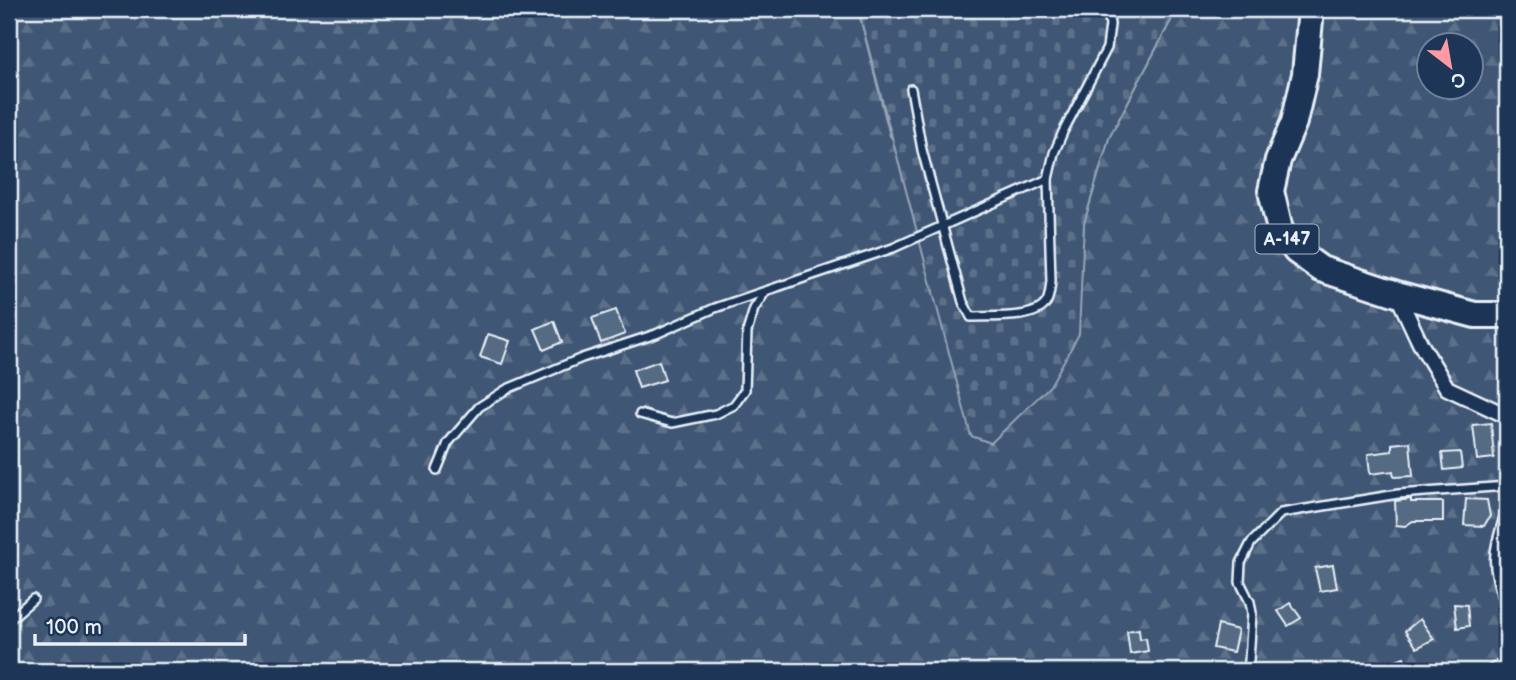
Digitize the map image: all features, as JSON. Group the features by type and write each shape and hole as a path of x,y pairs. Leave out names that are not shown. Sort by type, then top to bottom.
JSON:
{"highway":[{"name":"А-147","path":"1311,9 1305,74 1294,122 1278,160 1271,191 1280,230 1296,251 1321,269 1397,294 1475,315 1507,315"}],"street":[{"path":"1397,294 1420,343 1447,388 1507,416"},
{"path":"1507,519 1497,552 1497,566 1507,602"},
{"path":"1495,671 1507,664"}],"lane":[{"path":"911,89 922,150 962,302 971,317 1034,313 1044,306 1049,297 1051,281 1048,178 1054,153 1107,48 1110,25 1108,9"},
{"path":"437,470 448,443 480,407 507,389 582,358 656,334 715,308 893,248 1048,178"},
{"path":"640,414 672,423 716,414 734,405 745,390 747,332 754,309 766,291"},
{"path":"1246,671 1250,661 1252,613 1240,582 1241,563 1251,543 1281,513 1398,494 1507,486"},
{"path":"9,620 33,599"}],"green space":[{"path":"9,9 858,9 890,136 1078,334 1084,223 1109,138 1177,9 1507,9 1507,671 9,671"},
{"path":"858,9 1177,9 1109,138 1084,223 1079,334 1050,386 991,443 971,436"}],"building":[{"path":"616,310 625,334 601,343 592,318"},
{"path":"554,321 562,342 544,350 535,329"},
{"path":"488,334 510,341 502,364 480,357"},
{"path":"659,361 665,380 639,388 633,370"},
{"path":"1491,423 1494,458 1477,460 1473,425"},
{"path":"1410,442 1413,476 1394,477 1393,471 1370,474 1368,454 1392,451 1392,444"},
{"path":"1460,452 1462,468 1444,470 1442,453"},
{"path":"1411,499 1411,502 1443,502 1443,521 1413,521 1405,526 1396,525 1395,501"},
{"path":"1466,499 1487,500 1490,516 1484,526 1464,525"},
{"path":"1333,565 1337,588 1320,591 1315,568"},
{"path":"1290,603 1301,618 1288,626 1278,611"},
{"path":"1454,604 1467,605 1469,626 1457,628"},
{"path":"1420,619 1434,639 1417,648 1405,631"},
{"path":"1218,625 1238,630 1233,652 1213,648"},
{"path":"1139,629 1140,639 1146,638 1148,651 1130,654 1127,631"},
{"path":"1404,657 1409,671 1369,671 1369,670"}]}
